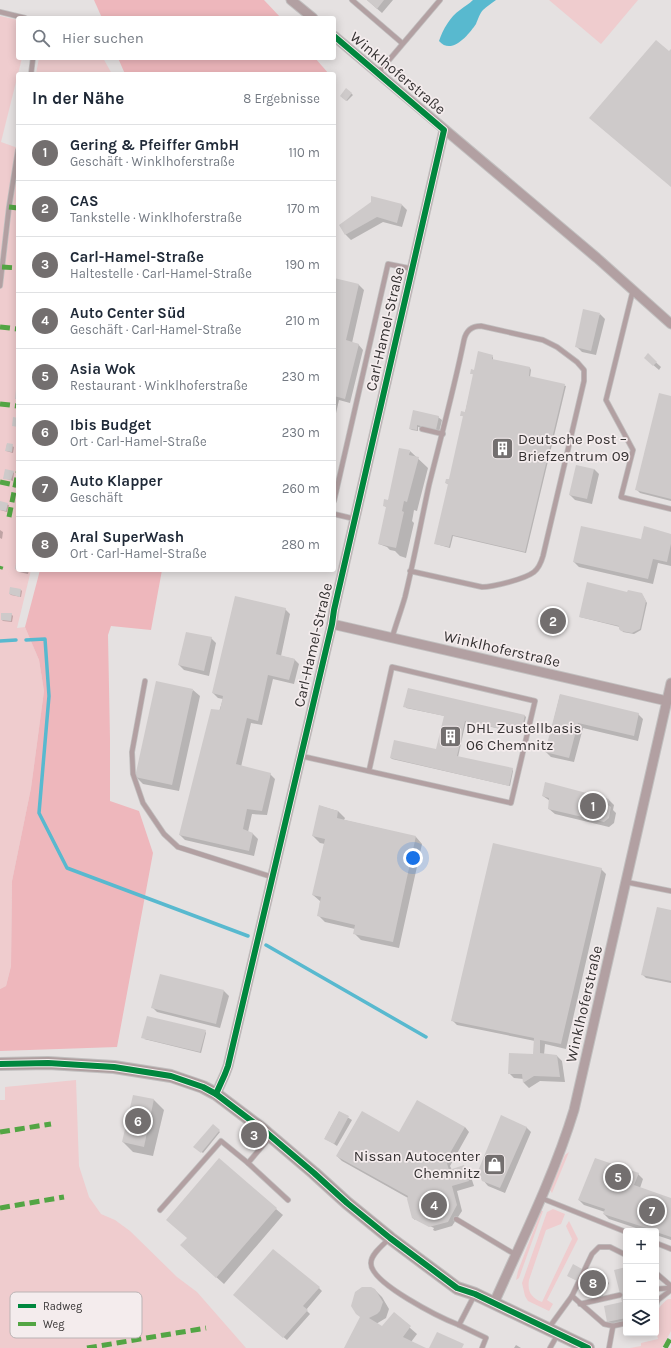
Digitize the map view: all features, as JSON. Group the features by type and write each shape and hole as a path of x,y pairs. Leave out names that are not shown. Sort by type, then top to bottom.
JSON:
{"main road":[{"path":"0,1064 48,1063 114,1067 171,1076 216,1094 271,1136 347,1203 390,1238 457,1288 475,1294 588,1348"}],"street":[{"path":"291,0 311,16"},
{"name":"Winklhoferstraße","path":"336,38 671,324"},
{"name":"Carl-Hamel-Straße","path":"216,1094 228,1066 332,624 444,130"},
{"name":"Winklhoferstraße","path":"332,624 667,701"},
{"name":"Winklhoferstraße","path":"494,1303 541,1198 564,1141 574,1110 671,683"}],"lane":[{"path":"352,0 402,43"},
{"path":"378,73 440,0"},
{"path":"0,12 17,16"},
{"path":"31,72 33,60"},
{"path":"0,286 8,207 16,161"},
{"path":"336,492 388,264 412,269"},
{"path":"633,290 606,400 633,450 621,497 671,509"},
{"path":"392,638 405,599 410,571 429,485 466,333 476,326 481,326 544,340 566,353 584,370 584,381 543,556 539,567 532,574 492,587 482,587 410,571"},
{"path":"422,429 442,434"},
{"path":"336,514 355,519"},
{"path":"301,756 511,803 535,701 392,667 369,771"},
{"path":"145,681 132,752 133,774 143,803 164,834 178,847 272,877"},
{"path":"626,882 671,891"},
{"path":"248,1163 271,1136"},
{"path":"160,1210 221,1141 248,1163 288,1200"},
{"path":"541,1198 623,1231"},
{"path":"456,1219 516,1254"},
{"path":"390,1238 371,1261 371,1267 375,1274 382,1281 408,1299 445,1319 486,1338 482,1348"},
{"path":"659,1244 671,1249"},
{"path":"550,1348 553,1332 592,1254 599,1247 610,1247 623,1254"},
{"path":"659,1276 671,1288"},
{"path":"659,1289 671,1288"},
{"path":"658,1300 671,1288"},
{"path":"459,1325 475,1294"},
{"path":"580,1304 620,1295"},
{"path":"572,1296 604,1324 613,1326 623,1324"},
{"path":"609,1348 613,1326"}],"shaded area":[{"path":"94,0 264,0 279,16 101,16"},
{"path":"549,0 638,0 601,44"},
{"path":"0,16 16,20 16,60 22,60 18,72 16,72 16,82 1,142 16,147 16,572 31,572 17,628 25,627 39,660 44,691 31,788 12,881 11,966 6,986 0,989"},
{"path":"39,60 104,60 111,72 36,72"},
{"path":"119,60 317,60 327,72 124,72"},
{"path":"39,572 162,572 151,630 111,626 108,635 110,801 139,811 153,853 117,1047 0,1051 0,989 6,986 11,966 12,881 31,788 44,691 39,660 25,627"},
{"path":"76,1080 79,1166 89,1197 101,1214 115,1220 130,1231 177,1277 197,1292 246,1348 0,1348 0,1100 5,1100 5,1087"},
{"path":"569,1152 552,1193 550,1190 565,1155"},
{"path":"553,1209 565,1214 561,1224 546,1230 529,1280 529,1288 535,1299 542,1302 572,1239 566,1226 569,1221 578,1239 547,1300 553,1304 549,1311 528,1301 525,1296 522,1283 547,1212"},
{"path":"541,1211 543,1211 519,1278 516,1280 518,1271"},
{"path":"668,1299 671,1299 671,1331 662,1348 630,1348 641,1346 641,1343 658,1339 659,1309"}],"water":[{"path":"473,0 496,0 482,11 476,24 465,38 455,45 444,45 439,41 447,24 456,13"}],"building":[{"path":"367,0 384,0 377,9"},
{"path":"656,40 669,51 671,49 671,187 589,118"},
{"path":"346,88 352,93 346,101 340,96"},
{"path":"371,196 402,204 397,223 377,217 345,235 339,225 371,202"},
{"path":"336,278 359,284 346,340 359,344 345,399 336,397"},
{"path":"583,309 600,313 591,351 575,347"},
{"name":"Deutsche Post – Briefzentrum 09","path":"478,351 493,355 492,359 530,367 529,376 565,384 525,552 452,535 449,547 434,544 448,484 445,483 446,479 449,479 463,416 460,416 461,411 465,412 473,374 470,374 471,369 474,370"},
{"path":"648,353 657,362 653,366 644,358"},
{"path":"659,393 671,396 671,499 635,490"},
{"path":"413,410 439,416 436,430 417,425 417,430 409,429"},
{"path":"13,417 16,418 16,427 12,426"},
{"path":"7,443 13,444 12,452 5,451"},
{"path":"399,448 410,450 409,455 419,457 407,502 404,501 402,511 404,512 396,548 378,544 386,507 383,506 384,499 388,500"},
{"path":"576,465 594,469 587,499 569,495"},
{"path":"5,469 14,471 11,480 3,479"},
{"path":"0,501 8,503 6,511 0,510"},
{"path":"581,526 641,539 644,526 671,534 671,544 667,562 653,559 648,579 573,562"},
{"path":"587,582 627,592 628,590 642,593 646,601 640,629 632,633 621,631 619,626 579,617"},
{"path":"10,587 21,589 20,597 9,594"},
{"path":"235,596 286,608 276,654 295,659 289,680 268,675 258,721 247,718 236,764 271,773 262,811 247,809 243,829 253,833 249,851 179,835 211,709 220,710 223,696 212,693"},
{"path":"547,611 561,614 557,633 543,629"},
{"path":"1,613 12,613 11,621 1,620"},
{"path":"186,632 212,637 204,671 178,665"},
{"path":"156,681 193,689 172,785 135,777"},
{"name":"DHL Zustellbasis 06 Chemnitz","path":"408,688 525,715 521,733 465,721 457,756 513,768 509,786 390,758 394,740 436,749 444,716 403,707"},
{"path":"560,694 639,713 634,736 578,723 569,758 545,752"},
{"path":"545,782 609,799 608,805 611,807 609,818 604,822 548,809 549,798 542,796"},
{"path":"319,805 338,811 337,818 416,836 393,942 353,934 355,925 317,916 321,897 312,895 325,839 312,836"},
{"path":"493,843 602,868 561,1044 540,1040 540,1053 557,1055 560,1077 534,1076 523,1083 522,1074 508,1074 509,1053 533,1054 534,1038 451,1021"},
{"path":"657,907 671,910 671,981 641,975"},
{"path":"160,974 224,990 216,1024 151,1008"},
{"path":"147,1016 206,1030 200,1052 141,1038"},
{"path":"133,1095 154,1099 144,1147 122,1142"},
{"path":"417,1100 465,1127 446,1160 449,1170 464,1165 469,1181 452,1186 457,1205 448,1222 429,1227 412,1218 407,1199 408,1196 336,1156 362,1111 399,1132"},
{"path":"339,1111 349,1116 334,1144 324,1139"},
{"path":"501,1115 527,1127 500,1188 482,1181 478,1171"},
{"path":"213,1124 220,1130 201,1153 193,1147"},
{"path":"219,1158 277,1208 216,1278 180,1245 187,1238 166,1220"},
{"path":"595,1158 639,1173 634,1185 671,1198 671,1237 659,1233 659,1228 647,1228 603,1214 605,1209 578,1200"},
{"path":"273,1249 320,1287 303,1306 308,1310 283,1338 233,1295"},
{"path":"573,1264 582,1269 577,1281 567,1276"},
{"path":"623,1268 623,1319 607,1322 604,1306 622,1302 614,1270"},
{"path":"589,1270 607,1279 598,1296 580,1287"},
{"path":"362,1287 371,1287 375,1289 383,1302 380,1311 369,1318 382,1326 394,1312 411,1326 403,1337 426,1348 344,1348 360,1317 351,1306 355,1292"},
{"path":"437,1332 464,1344 462,1348 429,1348"}],"waterway":[{"path":"26,640 45,639 49,696 39,813 67,868 248,936"},
{"path":"0,641 16,640"},
{"path":"266,945 426,1037"}],"marked path":[{"path":"9,207 16,208"},
{"path":"2,267 16,268"},
{"path":"0,327 16,329"},
{"path":"0,404 16,406"},
{"path":"0,482 15,485"},
{"path":"9,517 16,482"},
{"path":"0,1132 51,1124"},
{"path":"0,1208 64,1197"},
{"path":"87,1348 206,1328"},
{"path":"665,1348 671,1337"}],"cycle path":[{"path":"216,1094 228,1066 332,624 444,130 336,38"},
{"path":"0,1064 48,1063 114,1067 171,1076 203,1087 216,1094 261,1128 347,1203 390,1238 457,1288 475,1294 588,1348"}],"place":[{"name":"Deutsche Post – Briefzentrum 09","path":"503,448"},
{"name":"CAS","path":"553,621"},
{"name":"DHL Zustellbasis 06 Chemnitz","path":"450,737"},
{"name":"Gering & Pfeiffer GmbH","path":"593,806"},
{"name":"Ibis Budget","path":"138,1121"},
{"name":"Carl-Hamel-Straße","path":"254,1135"},
{"name":"Nissan Autocenter Chemnitz","path":"495,1165"},
{"name":"Asia Wok","path":"618,1177"},
{"name":"Auto Center Süd","path":"434,1205"},
{"name":"Auto Klapper","path":"652,1211"},
{"name":"Aral SuperWash","path":"593,1283"}]}
